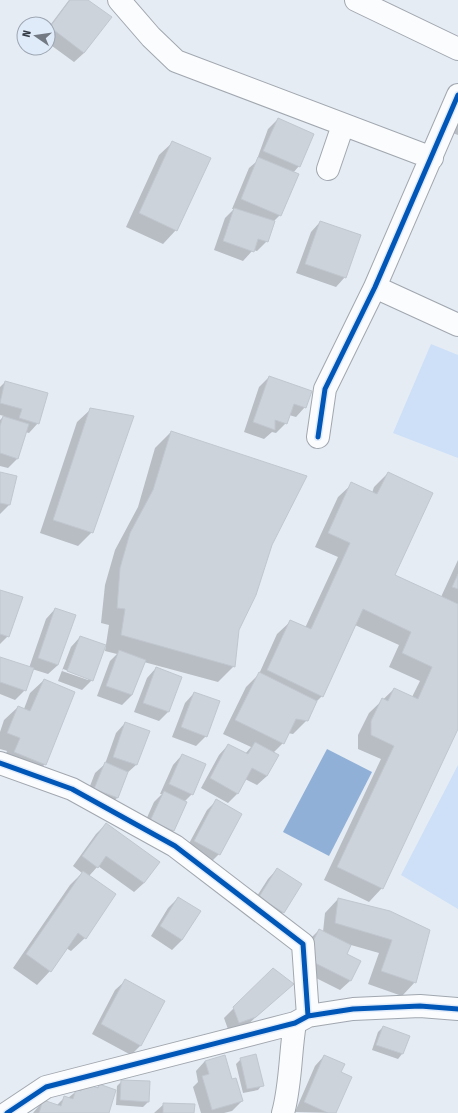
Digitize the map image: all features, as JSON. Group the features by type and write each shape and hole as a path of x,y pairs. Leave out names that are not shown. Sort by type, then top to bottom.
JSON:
{"street":[{"path":"119,0 151,37 176,61 432,158"},
{"path":"356,0 458,49"},
{"path":"318,437 325,389 375,287 432,158 458,94"},
{"path":"328,169 343,125"},
{"path":"375,287 458,325"},
{"path":"0,763 72,789 175,846 303,944 302,1019 292,1041 288,1095 283,1113"},
{"path":"7,1113 46,1087 302,1019 353,1009 420,1006 458,1009"}],"shaded area":[{"path":"431,344 458,355 458,458 393,433"},
{"path":"458,765 458,909 401,875"}],"water":[{"path":"327,749 372,772 329,856 283,832"}],"building":[{"path":"70,0 88,0 112,17 84,53 56,32 56,19"},
{"path":"278,118 314,134 300,167 263,151"},
{"path":"172,141 211,158 177,231 139,213"},
{"path":"258,157 299,174 281,216 241,199"},
{"path":"234,208 275,221 268,242 258,239 254,252 223,241"},
{"path":"320,221 361,235 346,278 305,264"},
{"path":"269,376 312,391 306,408 294,404 287,424 275,420 275,430 253,422"},
{"path":"5,381 48,393 39,424 19,418 22,409 0,403"},
{"path":"90,408 134,416 93,533 53,520"},
{"path":"3,416 29,424 18,459 0,453 0,426"},
{"path":"171,431 307,476 272,545 256,595 239,630 235,667 121,635 125,609 117,608 120,568 130,533 153,490"},
{"path":"0,472 17,476 10,505 0,503"},
{"path":"388,472 433,493 395,575 458,604 458,729 383,889 337,867 394,746 371,735 371,721 382,698 388,701 394,688 418,699 432,667 402,653 411,632 363,609 323,697 267,670 290,620 311,629 350,543 328,533 351,482 377,494"},
{"path":"458,574 458,589 452,587"},
{"path":"0,590 23,597 9,637 0,634"},
{"path":"55,608 76,615 58,665 38,658"},
{"path":"80,636 106,645 93,681 67,671"},
{"path":"119,650 146,660 132,695 106,686"},
{"path":"0,657 34,668 26,691 0,682"},
{"path":"156,667 182,677 169,712 143,703"},
{"path":"259,672 317,701 308,721 296,719 284,744 235,720"},
{"path":"44,679 75,692 46,765 14,752 20,738 7,733 18,706 30,711"},
{"path":"194,692 220,701 207,737 181,727"},
{"path":"125,722 150,731 137,765 113,757"},
{"path":"255,742 279,755 267,776 252,768 238,794 210,778 228,744 248,754"},
{"path":"182,754 206,764 193,795 169,784"},
{"path":"105,762 128,772 118,798 94,789"},
{"path":"164,791 187,802 174,831 150,821"},
{"path":"216,799 242,814 220,855 194,841"},
{"path":"106,823 160,862 144,883 106,856 98,868 82,856"},
{"path":"277,868 302,884 284,913 259,897"},
{"path":"83,871 116,894 86,939 78,933 51,972 26,954"},
{"path":"178,897 201,911 182,940 160,926"},
{"path":"338,898 390,911 430,930 416,983 381,971 392,940 335,923"},
{"path":"319,929 351,945 347,954 361,961 351,981 305,958"},
{"path":"273,968 294,984 256,1017 239,1023 233,1007"},
{"path":"125,979 165,1001 141,1046 101,1024"},
{"path":"383,1026 410,1036 403,1054 376,1045"},
{"path":"256,1054 264,1086 247,1089 240,1058"},
{"path":"225,1055 232,1079 236,1078 243,1101 212,1110 202,1076 209,1074 205,1061"},
{"path":"324,1055 345,1064 341,1072 352,1077 336,1113 328,1113 304,1102"},
{"path":"121,1080 150,1081 149,1102 120,1100"},
{"path":"83,1083 98,1088 99,1084 116,1090 109,1113 39,1113 43,1100 61,1106 64,1096 73,1099 76,1089 81,1091"},
{"path":"163,1103 195,1104 194,1113 163,1113"}],"cycle path":[{"path":"318,437 325,389 375,287 458,95"},
{"path":"0,763 72,789 175,846 303,944 308,1016"},
{"path":"7,1113 46,1087 295,1023 308,1016 353,1009 420,1006 458,1009"}]}
